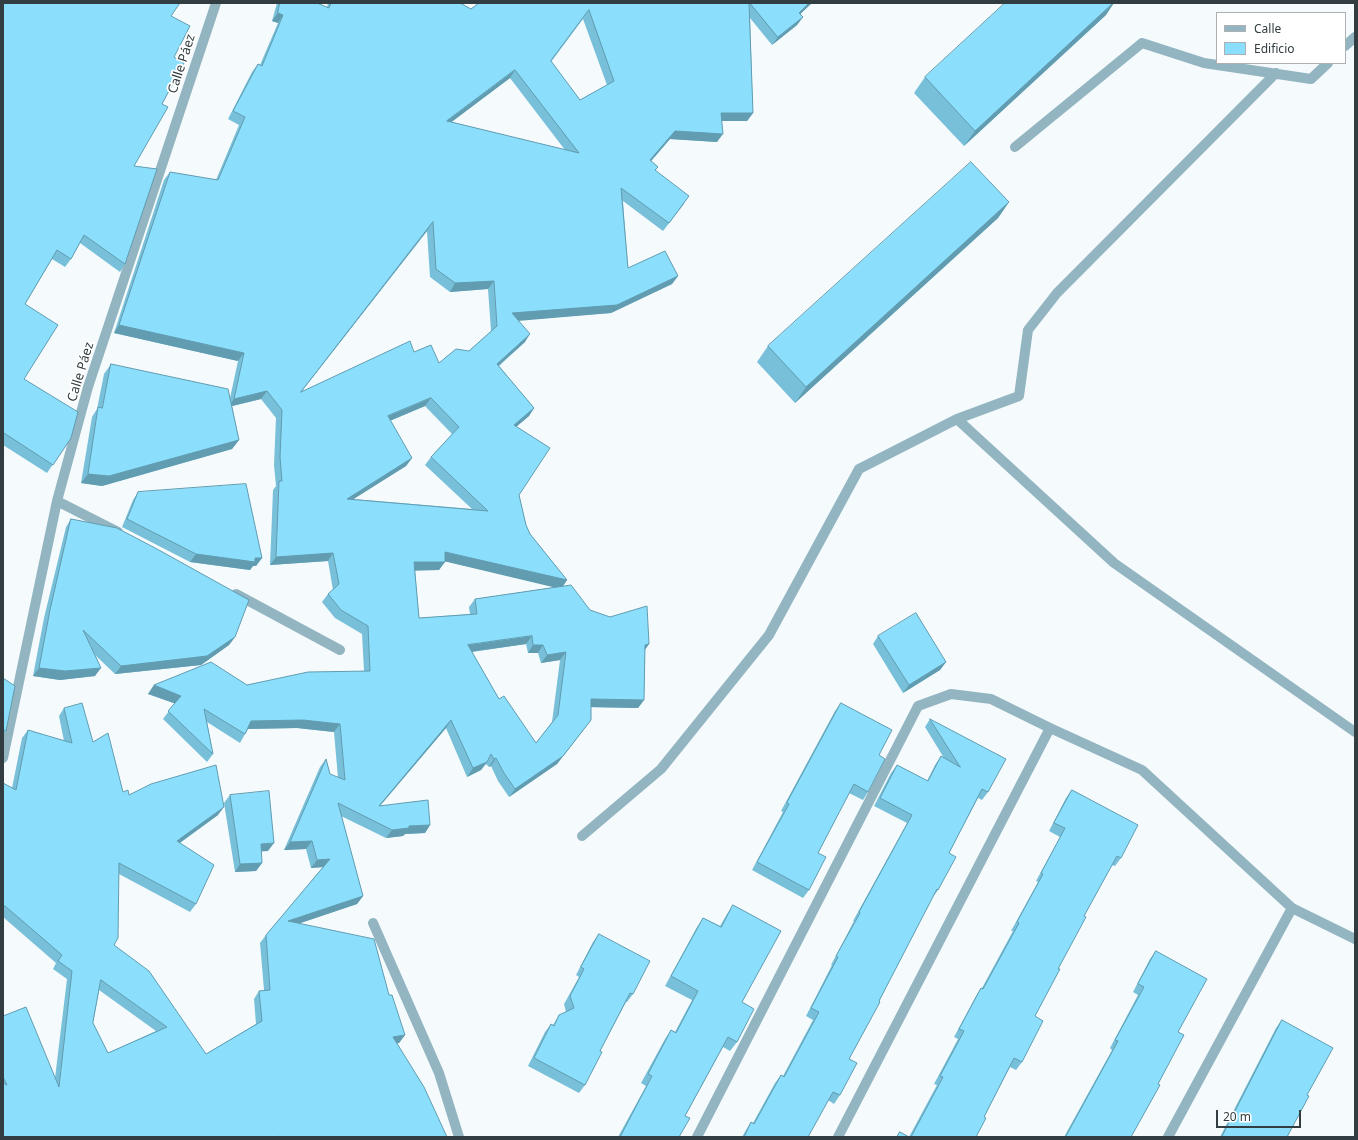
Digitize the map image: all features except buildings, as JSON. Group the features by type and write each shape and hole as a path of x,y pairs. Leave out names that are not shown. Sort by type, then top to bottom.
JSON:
{"street":[{"name":"Calle Páez","path":"3,758 57,501 88,387 216,3"},
{"path":"1346,45 1355,37"},
{"path":"1015,147 1142,44 1204,63 1311,79 1327,64"},
{"path":"582,836 661,769 769,635 859,469 957,419 1020,396 1028,330 1057,293 1276,73"},
{"path":"957,419 1114,563 1355,732"},
{"path":"57,501 123,535"},
{"path":"231,591 340,650"},
{"path":"697,1137 918,706 952,694 991,698 1050,728 1142,770 1292,908 1355,939"},
{"path":"838,1137 1050,728"},
{"path":"1168,1137 1292,908"},
{"path":"373,923 439,1073 458,1137"}]}
